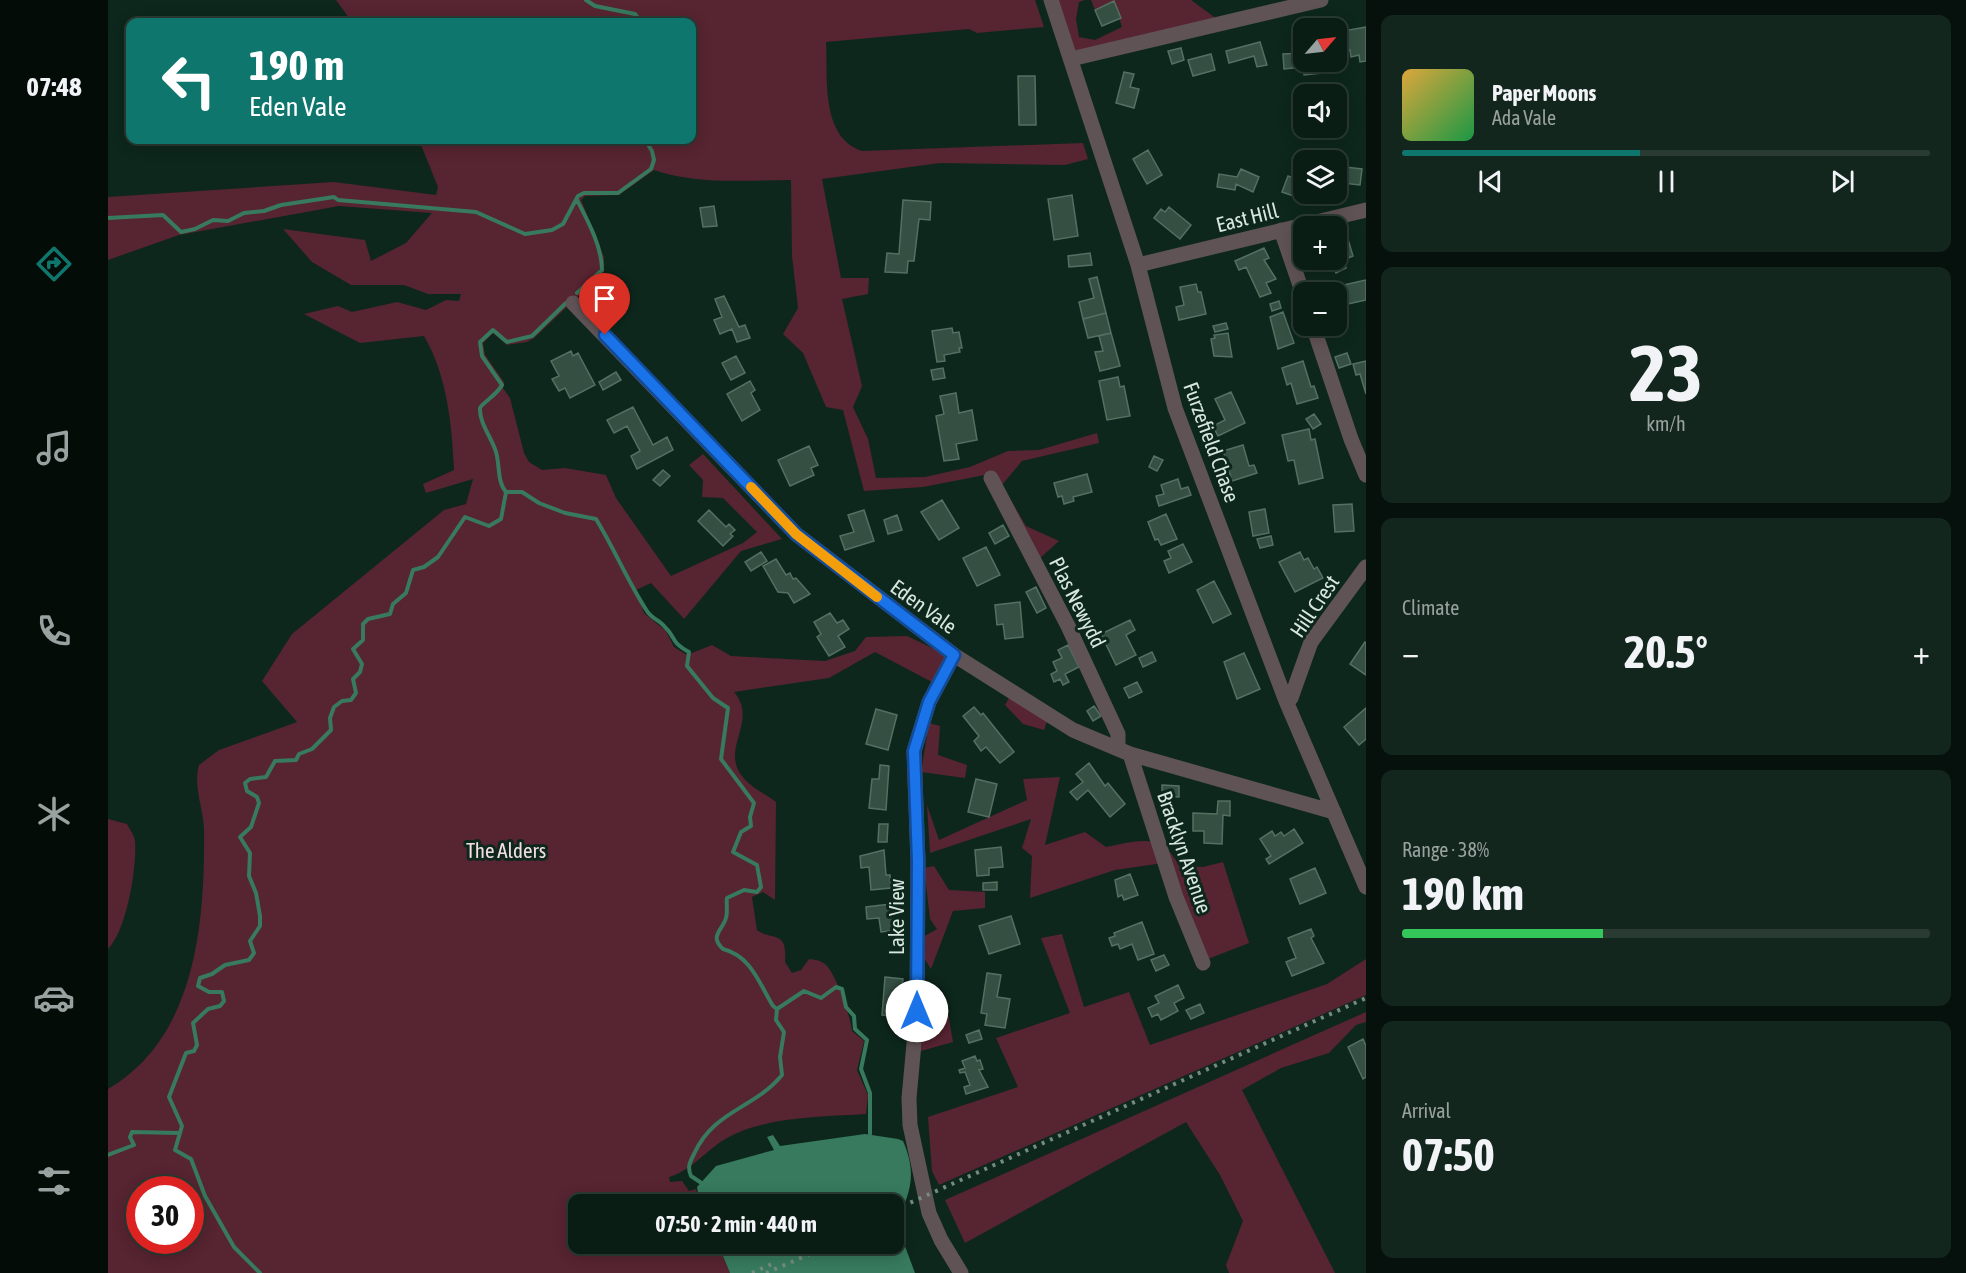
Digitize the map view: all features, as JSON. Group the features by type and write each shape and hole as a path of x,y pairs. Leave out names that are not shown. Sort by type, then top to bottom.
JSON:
{"street":[{"name":"Furzefield Chase","path":"1052,0 1138,265 1175,408 1286,701 1366,887"},
{"path":"1071,59 1280,4 1321,0"},
{"name":"East Hill","path":"1138,265 1366,210"},
{"path":"1281,230 1299,282"},
{"name":"Eden Vale","path":"573,303 796,534 954,655 1073,730 1124,751 1334,812"},
{"path":"1316,336 1351,439 1366,475"},
{"name":"Plas Newydd","path":"991,478 1068,626 1124,751"},
{"name":"Hill Crest","path":"1286,701 1291,699 1311,642 1366,567"},
{"name":"Lake View","path":"954,655 929,702 914,751 918,861 917,1011 909,1098 910,1125 922,1186 941,1240 961,1273"},
{"name":"Bracklyn Avenue","path":"1124,751 1176,897 1203,963"}],"green space":[{"name":"The Alders","path":"336,0 1035,0 1044,27 977,33 969,29 826,42 827,88 833,120 839,133 848,144 862,151 1083,143 1088,159 1065,165 940,163 822,179 841,278 869,278 868,294 842,299 862,386 853,407 868,439 876,478 925,477 970,467 1008,451 1039,450 1097,433 1099,443 1022,461 1002,485 1026,526 1059,541 1039,559 990,474 923,487 864,491 843,410 826,407 803,353 783,334 798,308 792,256 791,180 704,180 654,170 619,195 585,196 581,200 604,257 604,272 534,338 527,342 507,345 493,333 483,343 485,355 504,382 503,388 510,398 524,453 529,462 542,470 565,468 606,475 616,498 671,576 743,543 757,532 723,498 702,497 703,480 689,465 703,454 782,539 741,551 684,619 651,583 636,590 644,613 666,631 674,647 687,655 712,645 731,656 825,661 855,651 866,637 907,636 947,655 932,682 875,652 829,678 734,692 741,703 743,713 736,745 736,766 749,784 776,802 775,900 763,892 752,897 757,930 781,940 784,945 785,962 792,973 801,970 809,959 822,962 830,970 842,996 852,1031 864,1041 857,1070 868,1095 866,1114 792,1119 773,1122 738,1133 722,1141 690,1166 669,1177 670,1182 682,1181 689,1191 696,1189 697,1194 568,1194 568,1254 722,1254 730,1273 108,1273 108,1089 138,1067 161,1039 178,1008 190,974 198,938 204,864 204,828 197,781 199,765 219,750 297,722 262,681 292,634 444,510 466,504 473,479 426,493 423,484 454,470 447,401 438,367 424,336 360,343 304,314 338,306 352,312 397,302 426,310 446,300 459,301 461,294 428,294 404,285 351,285 312,262 283,229 365,240 371,261 406,243 432,213 339,206 179,235 108,260 108,197 334,182 436,195 438,187 421,144 696,144 696,18 349,18"},
{"path":"1051,0 1085,0 1079,2 1076,19 1079,37 1095,40 1122,27 1114,2 1095,10 1091,0 1191,0 1221,22 1071,59"},
{"path":"1010,696 1048,719 1044,730 1023,724 1005,705"},
{"path":"929,723 940,726 938,755 967,765 965,778 921,772"},
{"path":"1060,777 1045,845 1085,832 1106,847 1138,841 1157,843 1165,847 1179,866 1203,867 1223,862 1249,943 1208,959 1170,862 1115,870 1030,898 1032,856 1022,848 1031,819 930,853 927,805 939,840 1027,800 1023,779"},
{"path":"108,819 127,824 133,834 135,852 132,882 121,928 108,949"},
{"path":"934,866 949,890 985,892 985,908 953,911 931,969 921,953 921,938 937,929 930,919 924,868"},
{"path":"1062,934 1084,1007 1129,992 1150,1045 1327,984 1366,959 1366,995 939,1185 932,1171 928,1117 1018,1087 996,1038 1070,1013 1041,938"},
{"path":"939,1001 948,1013 953,1042 921,1051 925,1005"},
{"path":"1366,1012 1366,1022 1356,1025 1329,1053 1281,1068 1242,1090 1335,1273 1229,1273 1226,1265 1243,1221 1220,1175 1186,1122 965,1243 945,1200"}],"shaded area":[{"path":"865,1134 903,1141 911,1173 904,1204 904,1194 698,1194 697,1187 716,1166 774,1150 767,1137 773,1135 780,1146"},
{"path":"904,1243 915,1273 730,1273 722,1254 904,1254"}],"building":[{"path":"1114,1 1121,18 1102,26 1095,10"},
{"path":"1366,27 1366,61 1360,62 1359,55 1351,57 1350,50 1347,51 1347,30"},
{"path":"1260,42 1267,65 1257,67 1254,56 1229,63 1226,51"},
{"path":"1181,48 1184,60 1172,64 1168,51"},
{"path":"1211,54 1215,70 1193,76 1188,60"},
{"path":"1283,54 1293,54 1293,68 1284,69"},
{"path":"1124,72 1134,74 1130,87 1139,89 1134,108 1116,103"},
{"path":"1304,72 1322,72 1322,73 1304,75"},
{"path":"1018,76 1035,76 1036,125 1019,125"},
{"path":"1148,150 1162,175 1147,184 1133,159"},
{"path":"1347,167 1362,169 1360,185 1347,183"},
{"path":"1241,169 1259,177 1253,192 1236,184 1235,190 1217,187 1219,174 1237,177"},
{"path":"1288,176 1293,178 1293,196 1282,192"},
{"path":"1072,195 1078,236 1054,240 1048,199"},
{"path":"903,200 931,202 930,220 919,219 914,261 908,261 907,273 885,272 887,253 899,254"},
{"path":"714,206 717,226 703,227 700,208"},
{"path":"1169,207 1191,225 1180,239 1154,218 1161,209 1165,212"},
{"path":"1347,236 1353,256 1347,258"},
{"path":"1264,248 1269,258 1264,260 1276,279 1266,283 1271,293 1260,297 1246,267 1239,270 1235,261"},
{"path":"1090,253 1092,265 1069,267 1068,256"},
{"path":"1097,277 1106,313 1083,319 1079,302 1094,298 1089,279"},
{"path":"1366,280 1366,300 1347,304 1347,284"},
{"path":"1196,284 1198,292 1201,292 1206,314 1179,320 1176,307 1184,305 1180,287"},
{"path":"724,296 739,327 745,325 750,338 737,342 732,329 720,334 714,320 722,317 715,299"},
{"path":"1279,301 1281,308 1272,311 1270,304"},
{"path":"1283,312 1294,343 1278,349 1270,317"},
{"path":"1106,313 1111,333 1088,338 1083,319"},
{"path":"1226,323 1228,329 1215,332 1213,326"},
{"path":"952,328 953,333 959,332 962,348 959,348 960,352 944,355 945,361 937,362 932,331"},
{"path":"1111,333 1120,366 1100,371 1095,352 1103,351 1099,336"},
{"path":"1228,333 1232,357 1214,356 1211,339 1215,338 1214,335"},
{"path":"571,351 573,356 578,353 595,385 570,398 565,388 559,391 552,379 559,376 551,361"},
{"path":"1347,353 1351,364 1339,368 1335,357"},
{"path":"736,356 745,373 731,380 722,363"},
{"path":"1303,361 1311,387 1314,386 1318,398 1297,404 1291,383 1287,385 1282,368"},
{"path":"1366,361 1366,394 1360,374 1356,375 1353,364"},
{"path":"943,368 945,378 933,380 931,370"},
{"path":"616,372 621,380 603,390 599,382"},
{"path":"1118,377 1120,387 1124,386 1130,416 1107,420 1099,381"},
{"path":"750,381 755,390 751,393 760,410 742,421 727,394"},
{"path":"1231,392 1245,423 1218,436 1213,426 1225,420 1215,399"},
{"path":"956,393 959,413 972,410 977,440 956,444 959,459 944,461 936,416 944,414 940,396"},
{"path":"633,407 653,445 667,437 673,450 637,469 631,456 640,451 627,426 614,433 607,420"},
{"path":"1314,414 1321,424 1313,429 1306,419"},
{"path":"1309,429 1311,440 1315,439 1323,478 1299,484 1294,460 1288,461 1282,435"},
{"path":"1243,445 1249,466 1254,465 1257,473 1232,481 1223,451"},
{"path":"809,446 818,465 811,468 814,475 790,486 778,460"},
{"path":"1154,456 1163,460 1157,471 1149,467"},
{"path":"663,470 670,476 660,486 653,480"},
{"path":"1087,474 1092,492 1073,497 1074,501 1064,504 1062,496 1058,497 1054,483"},
{"path":"1178,479 1181,489 1188,487 1191,495 1159,506 1156,496 1164,494 1161,485"},
{"path":"942,500 959,528 939,540 921,512"},
{"path":"1352,504 1354,531 1335,532 1333,505"},
{"path":"1265,509 1269,533 1253,536 1249,512"},
{"path":"709,510 726,527 729,524 735,530 730,534 733,536 723,546 698,521"},
{"path":"864,510 874,541 845,550 840,536 854,532 848,515"},
{"path":"1166,514 1177,539 1161,545 1158,539 1155,540 1148,522"},
{"path":"897,515 902,530 888,534 884,520"},
{"path":"1003,525 1009,536 995,544 989,533"},
{"path":"1271,536 1273,545 1260,548 1257,539"},
{"path":"1183,544 1192,562 1169,573 1164,561 1171,558 1168,551"},
{"path":"986,547 1000,575 977,586 963,558"},
{"path":"761,552 767,561 751,571 745,562"},
{"path":"1300,552 1304,560 1308,558 1314,569 1317,567 1323,578 1295,592 1279,562"},
{"path":"776,559 786,575 790,573 793,579 796,578 810,594 794,603 788,593 778,592 763,566"},
{"path":"1214,581 1231,614 1213,623 1197,590"},
{"path":"1036,587 1046,608 1037,613 1026,592"},
{"path":"1020,602 1023,637 1005,639 1003,624 997,625 995,605"},
{"path":"830,613 837,623 843,620 849,629 838,636 845,647 829,656 817,637 821,634 814,622"},
{"path":"1130,620 1135,630 1126,635 1136,655 1116,665 1101,634"},
{"path":"1366,643 1366,675 1350,664"},
{"path":"1068,645 1079,667 1065,674 1069,682 1063,685 1060,679 1054,682 1051,674 1057,671 1053,662 1062,658 1058,650"},
{"path":"1152,652 1156,661 1143,667 1139,658"},
{"path":"1244,653 1260,689 1237,699 1224,662"},
{"path":"1137,682 1142,692 1129,698 1124,688"},
{"path":"1094,706 1101,716 1093,721 1087,711"},
{"path":"974,707 981,715 983,713 1014,752 1000,763 986,747 981,751 974,741 979,736 963,716"},
{"path":"1366,708 1366,739 1359,745 1344,727"},
{"path":"876,709 897,715 888,750 866,744"},
{"path":"1089,763 1105,786 1108,783 1125,804 1110,817 1088,790 1077,800 1070,792 1083,782 1076,774"},
{"path":"880,765 889,766 886,810 869,808 872,779 879,779"},
{"path":"976,779 997,784 989,817 968,812"},
{"path":"1162,785 1179,786 1179,797 1162,796"},
{"path":"1218,801 1230,801 1230,816 1223,815 1222,844 1204,843 1204,831 1193,831 1193,813 1217,814"},
{"path":"879,824 888,824 887,842 878,842"},
{"path":"1294,829 1303,843 1269,864 1266,859 1271,856 1260,839 1272,831 1275,836 1281,832 1284,836"},
{"path":"1001,847 1003,867 989,868 989,875 977,876 975,850"},
{"path":"884,850 886,875 890,875 891,888 871,890 869,867 861,868 860,856"},
{"path":"1315,868 1326,893 1300,904 1290,879"},
{"path":"1130,874 1138,895 1124,900 1122,895 1118,897 1115,880"},
{"path":"997,882 997,890 983,890 983,883"},
{"path":"890,904 891,909 896,908 898,930 881,932 879,918 867,919 866,907"},
{"path":"1011,916 1020,944 989,954 979,926"},
{"path":"1142,922 1154,954 1138,960 1132,944 1120,949 1118,944 1112,946 1109,938 1115,936 1114,933"},
{"path":"1311,929 1314,936 1311,938 1324,963 1292,976 1286,962 1296,958 1288,938"},
{"path":"1164,955 1169,965 1156,971 1151,960"},
{"path":"987,973 1001,975 997,997 1010,999 1005,1028 985,1025 987,1014 981,1013"},
{"path":"885,977 903,979 899,1016 882,1015"},
{"path":"1178,985 1184,998 1174,1003 1178,1011 1161,1020 1158,1014 1152,1017 1148,1008 1159,1003 1155,996"},
{"path":"1200,1004 1204,1013 1191,1019 1186,1010"},
{"path":"979,1030 982,1039 969,1043 966,1035"},
{"path":"1363,1039 1366,1046 1366,1077 1363,1079 1348,1047"},
{"path":"975,1056 977,1061 980,1060 983,1069 979,1070 988,1087 966,1094 964,1087 970,1085 965,1072 960,1073 959,1070 965,1068 962,1061"}],"waterway":[{"path":"586,0 595,6 635,14 638,18"},
{"path":"108,218 163,215 181,232 195,229 213,220 228,221 244,213 334,197 338,200 476,212 525,234 552,230 563,224 578,196 584,193 618,193 651,169 654,160 648,144"},
{"path":"577,200 597,243 602,270 577,293"},
{"path":"506,492 500,478 496,452 480,414 483,404 502,385 482,356 480,342 493,330 507,342 532,336 566,303"},
{"path":"506,492 522,492 539,503 565,513 596,519 649,613 668,630 678,645 689,652 687,666 713,698 728,708 721,759 754,803 750,817 751,826 741,832 733,852 757,865 761,887 757,892 744,890 727,898 727,916 717,940 723,949 733,953 747,964 777,1009"},
{"path":"260,1273 234,1247 205,1196 191,1159 175,1150 182,1126 169,1097 186,1053 194,1051 197,1045 193,1023 208,1009 220,1006 224,1001 222,992 209,992 198,986 200,978 212,974 225,965 249,960 254,953 250,941 260,926 260,916 256,893 249,876 250,853 240,837 251,827 259,803 257,797 247,791 245,783 250,779 266,777 275,761 296,760 299,754 312,749 331,730 330,718 334,707 342,701 351,700 356,693 353,679 360,672 362,664 353,649 363,640 363,624 368,619 390,614 393,604 406,593 413,570 424,567 438,557 465,517 489,526 501,519 506,492"},
{"path":"777,1009 804,991 821,998 836,987 842,989 846,1007 854,1016 855,1029 867,1040 861,1069 870,1093 870,1134"},
{"path":"700,1182 691,1176 689,1167 702,1139 723,1119 759,1096 782,1075 780,1057 784,1032 776,1020 777,1009"},
{"path":"108,1155 134,1145 130,1137 132,1132 180,1133"}],"railway":[{"path":"904,1206 1366,998"},
{"path":"766,1273 810,1254"},
{"path":"752,1273 774,1263"}],"slow traffic":[{"path":"751,487 796,534 877,597"}],"route":[{"path":"605,335 796,534 954,655 929,702 914,751 918,861 917,1011"}]}
